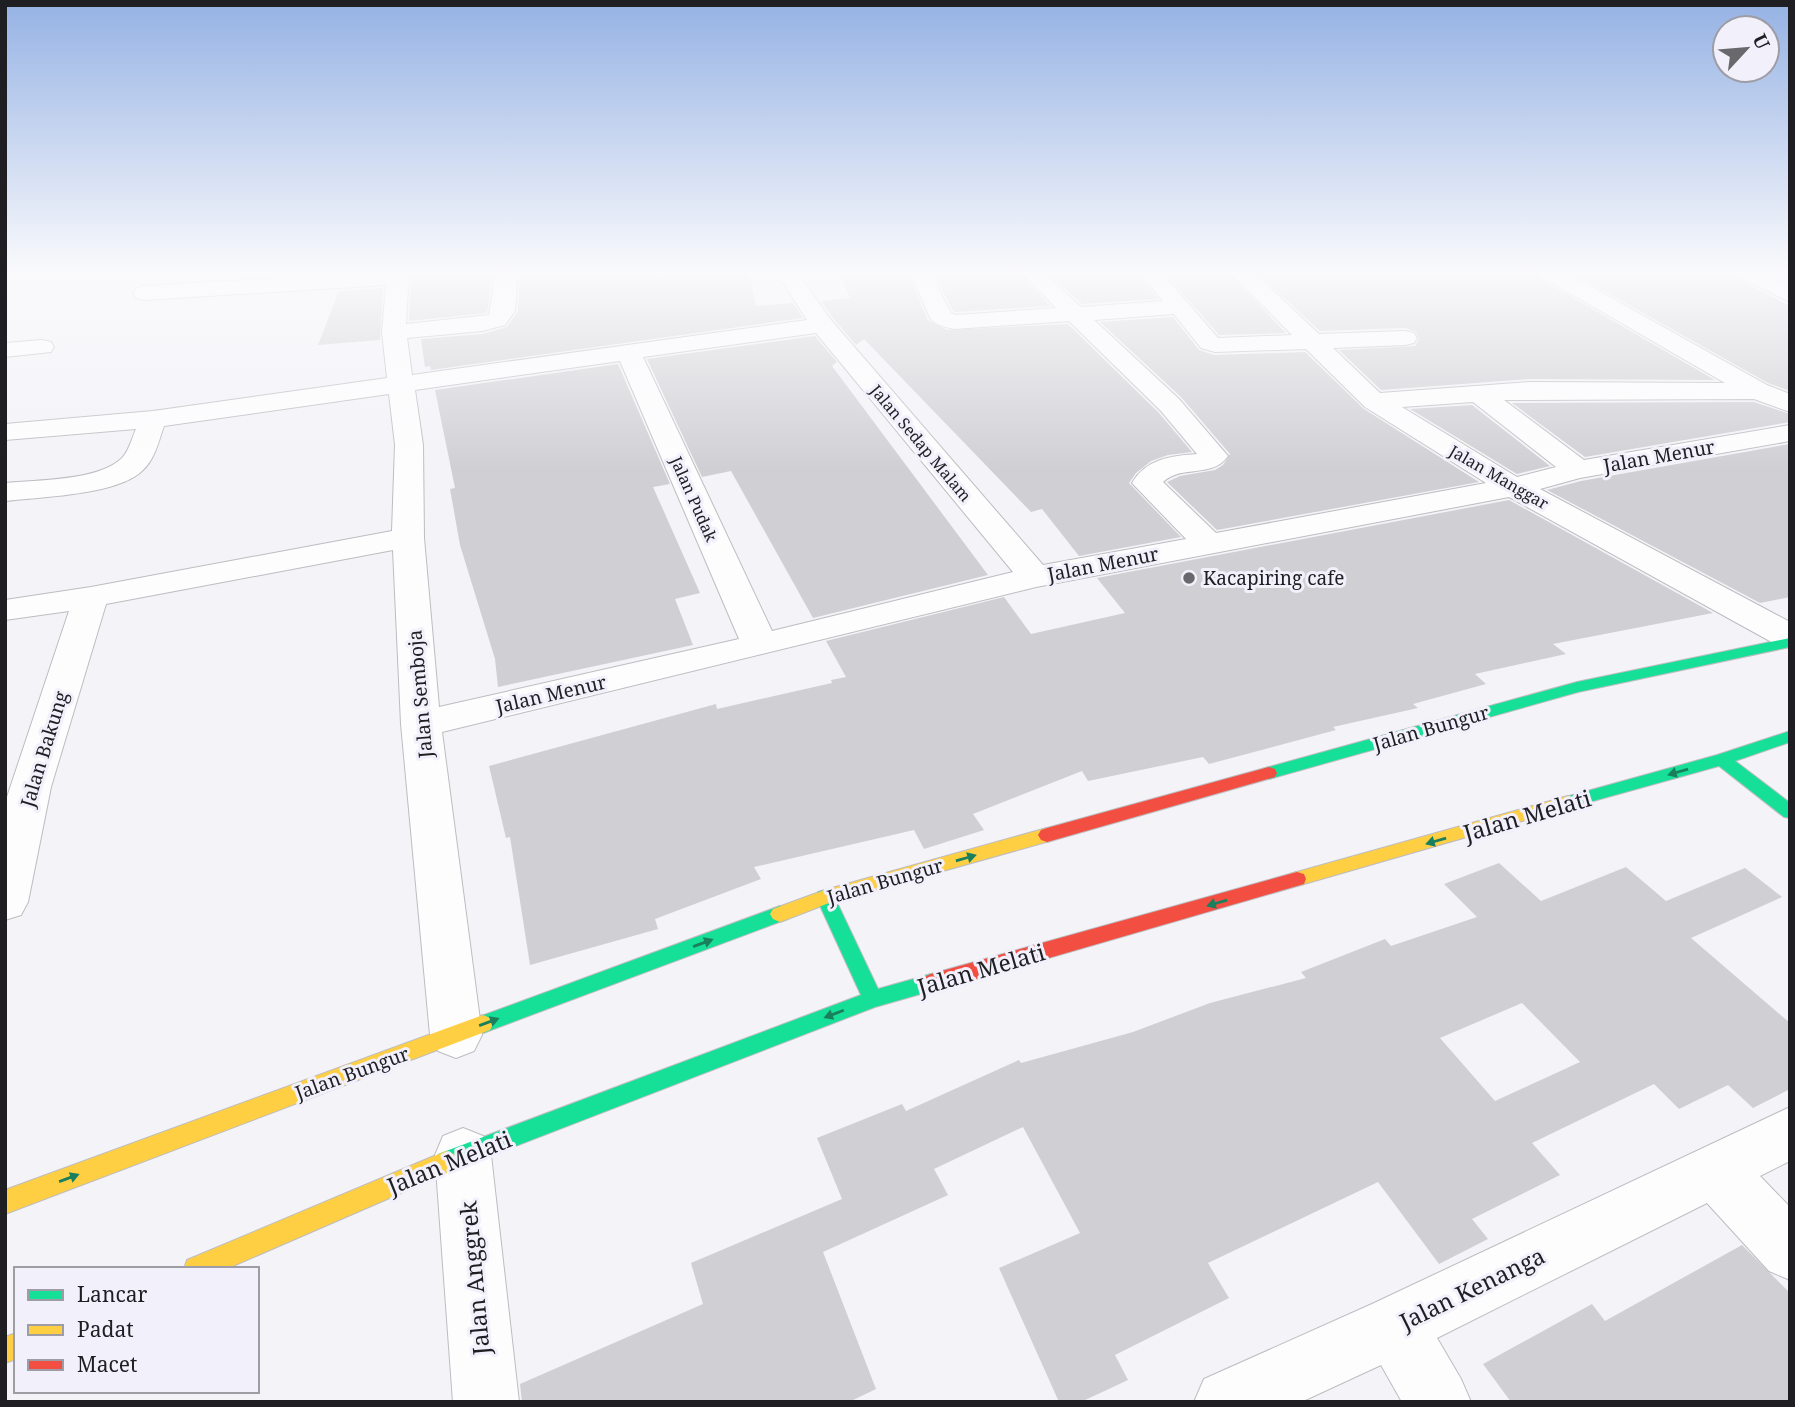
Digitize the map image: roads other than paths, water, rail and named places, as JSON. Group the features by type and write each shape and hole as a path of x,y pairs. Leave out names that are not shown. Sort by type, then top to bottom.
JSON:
{"main road":[{"name":"Jalan Bungur","path":"5,1202 825,897 1577,687 1790,640"},
{"name":"Jalan Melati","path":"201,1267 463,1155 873,999 1722,759 1790,736"},
{"path":"1722,759 1790,812"},
{"path":"825,897 873,999"}],"street":[{"name":"Jalan Semboja","path":"395,338 409,445 408,538 421,724 456,1035"},
{"path":"395,342 416,338"},
{"path":"5,432 153,419 734,338"},
{"name":"Jalan Sedap Malam","path":"832,338 1035,577"},
{"path":"1099,338 1170,405 1214,456 1208,461 1156,470 1149,475 1147,483 1208,543"},
{"path":"1206,338 1215,345 1405,338"},
{"name":"Jalan Manggar","path":"1308,338 1374,401 1513,487 1790,640"},
{"path":"1665,338 1758,391 1790,404"},
{"path":"5,350 42,347"},
{"name":"Jalan Pudak","path":"629,353 760,645"},
{"path":"1374,401 1477,392 1758,391"},
{"path":"1477,392 1578,470"},
{"path":"5,492 87,481 122,471 134,463 153,419"},
{"name":"Jalan Menur","path":"421,724 760,645 1035,577 1513,487 1578,470 1790,433"},
{"path":"5,610 91,597 408,538"},
{"name":"Jalan Bakung","path":"5,902 18,790 91,597"},
{"name":"Jalan Kenanga","path":"1227,1402 1394,1326 1790,1133"},
{"name":"Jalan Anggrek","path":"463,1155 486,1402"},
{"path":"1716,1171 1790,1250"},
{"path":"1394,1326 1438,1402"}],"place":[{"name":"Kacapiring cafe","path":"1189,578"}]}
